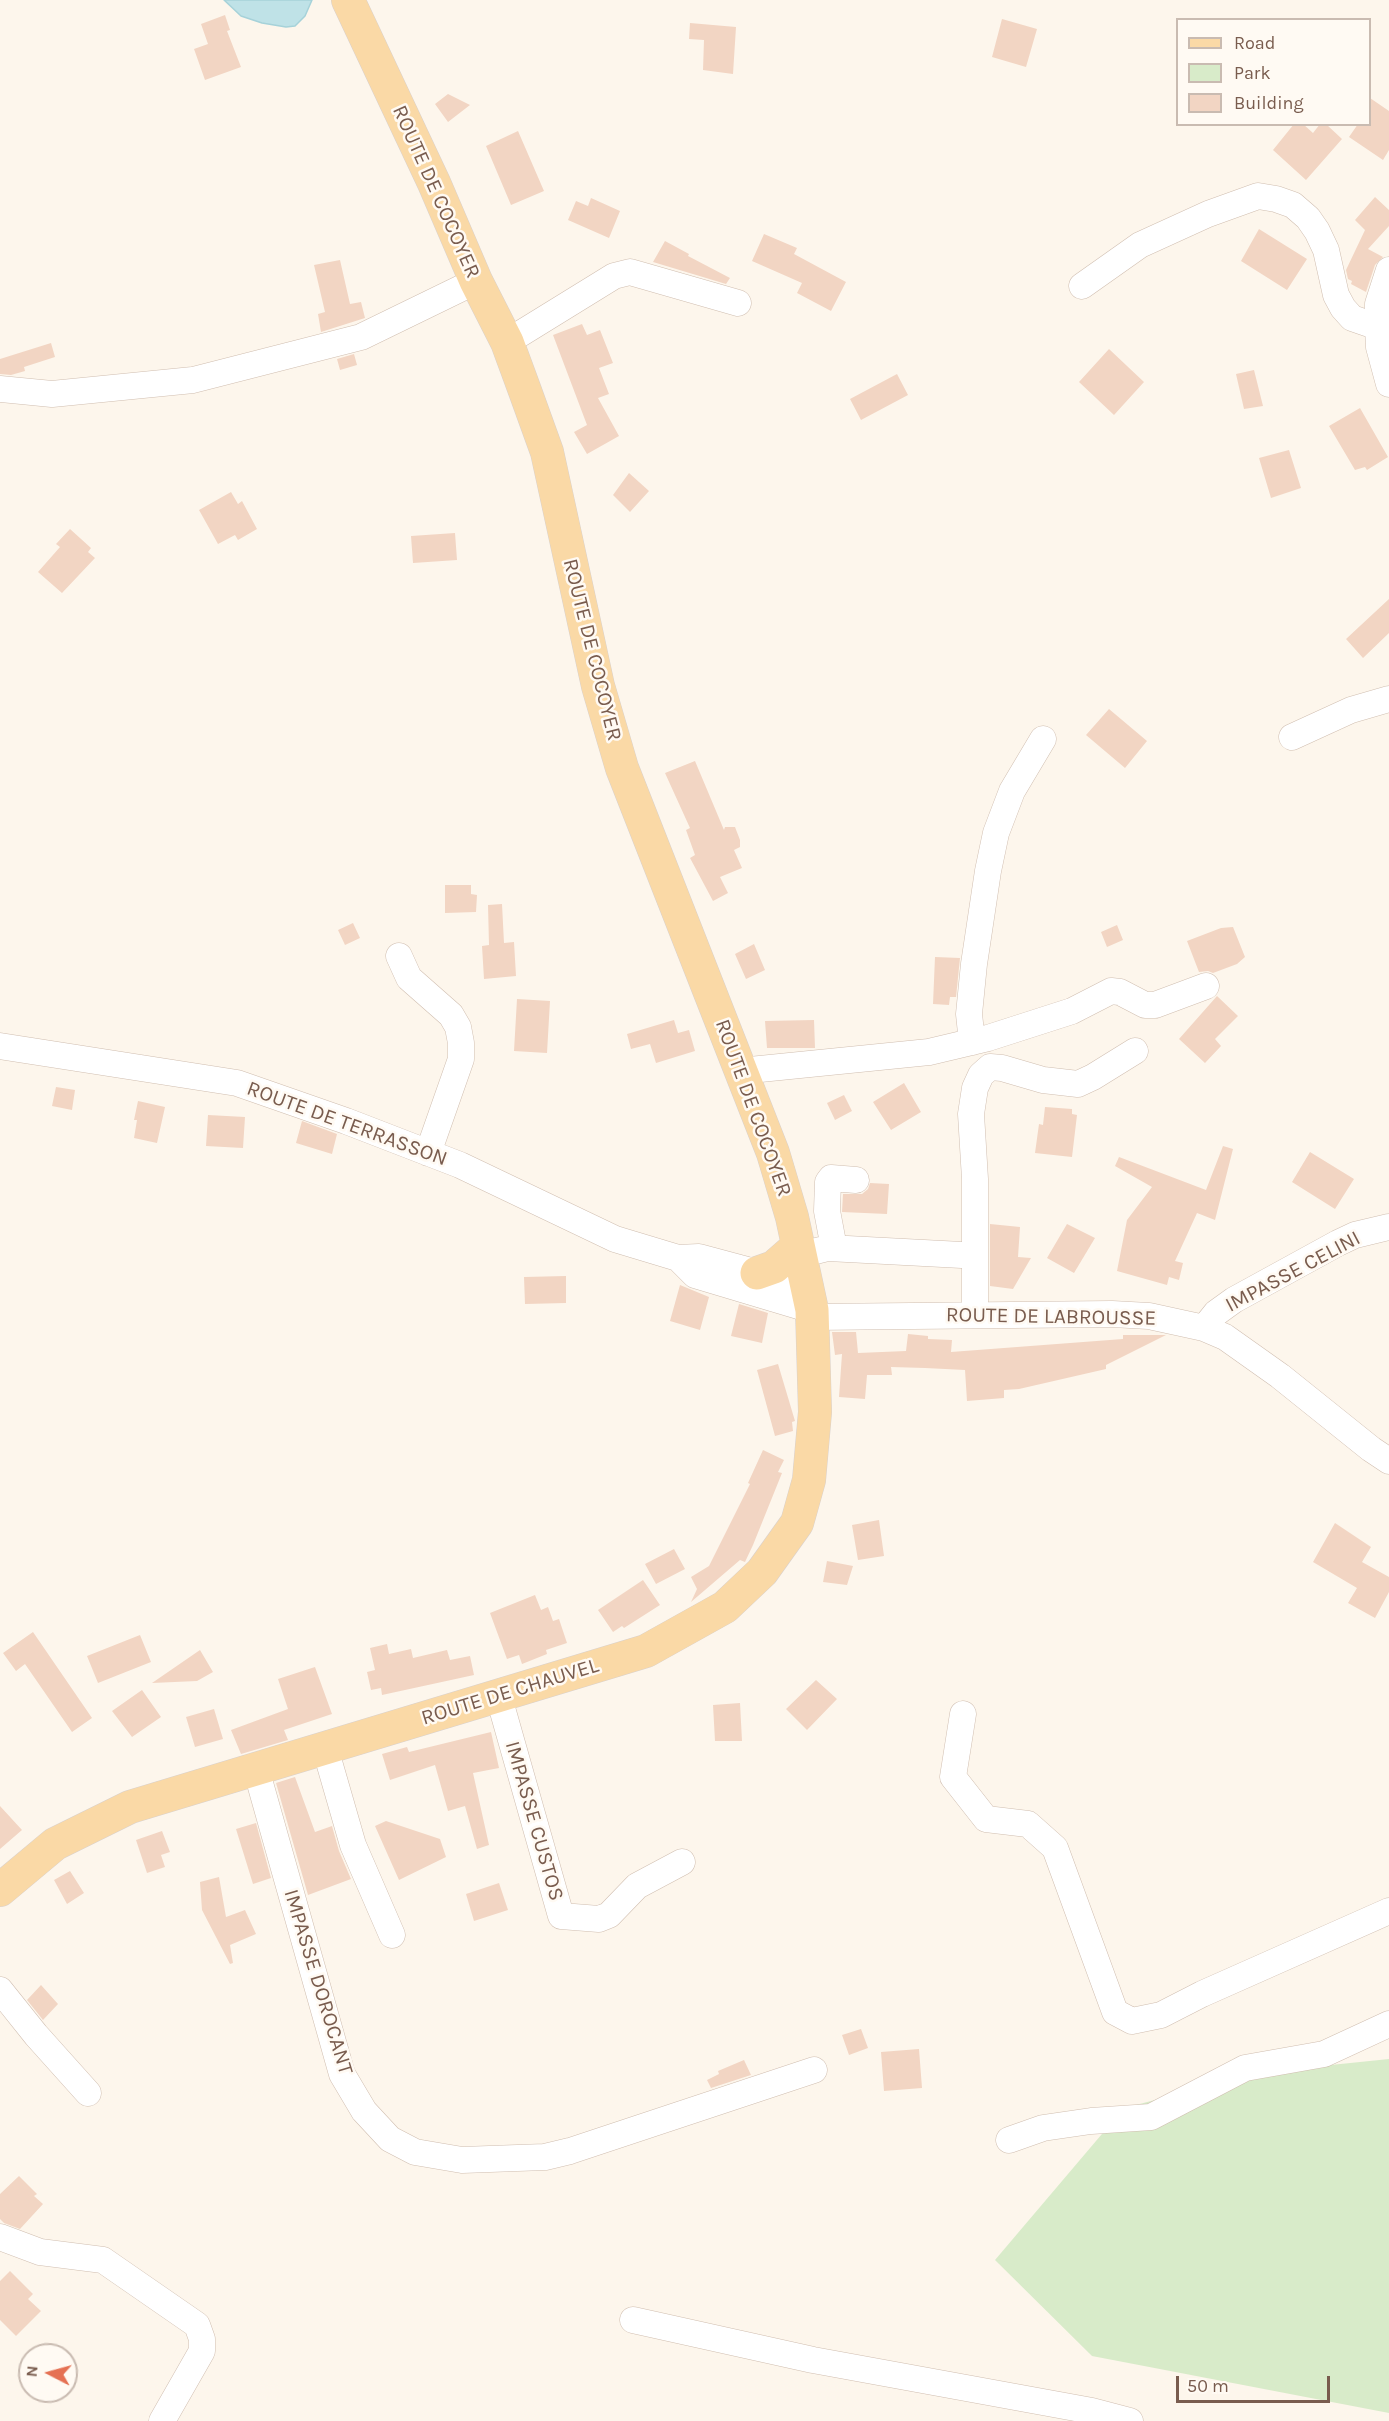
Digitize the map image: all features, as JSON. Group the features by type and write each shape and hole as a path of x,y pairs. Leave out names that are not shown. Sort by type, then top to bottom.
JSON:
{"main road":[{"name":"ROUTE DE COCOYER","path":"348,0 434,183 476,281 507,342 547,452 598,686 622,768 773,1153 792,1217 813,1273"},
{"path":"757,1273 774,1267 813,1273"},
{"name":"ROUTE DE CHAUVEL","path":"0,1890 55,1844 130,1807 646,1651 725,1608 762,1572 797,1523 809,1480 815,1412 813,1273"}],"street":[{"path":"1082,286 1140,244 1208,214 1258,196 1276,199 1293,206 1308,218 1326,250 1336,295 1343,308 1352,318 1378,327"},
{"path":"1389,270 1378,304 1379,347 1389,384"},
{"path":"507,342 614,276 630,272 738,303"},
{"path":"0,389 52,394 193,380 361,337 476,281"},
{"path":"1292,737 1351,710 1389,699"},
{"path":"972,1042 969,1014 987,871 996,833 1012,791 1043,739"},
{"path":"399,956 409,978 451,1015 458,1027 461,1043 461,1059 428,1153"},
{"path":"740,1071 929,1052 972,1042 1072,1011 1111,991 1120,992 1145,1005 1155,1005 1206,986"},
{"name":"ROUTE DE TERRASSON","path":"0,1046 237,1083 346,1121 460,1165 615,1239 678,1258 699,1257 757,1273"},
{"path":"975,1315 975,1179 971,1114 975,1088 981,1075 990,1067 1002,1068 1043,1080 1078,1084 1135,1051"},
{"path":"856,1180 831,1178 828,1182 827,1211 813,1273 962,1255"},
{"name":"IMPASSE CELINI","path":"1204,1328 1216,1313 1234,1300 1338,1243 1354,1235 1389,1227"},
{"name":"ROUTE DE TERRASSON","path":"678,1258 695,1275 813,1273"},
{"name":"ROUTE DE LABROUSSE","path":"813,1273 975,1315 1149,1316 1204,1328 1225,1337 1280,1376 1389,1461"},
{"name":"IMPASSE CUSTOS","path":"498,1694 561,1916 599,1919 609,1915 637,1886 682,1862"},
{"path":"963,1714 953,1777 986,1819 1028,1824 1055,1848 1115,2012 1132,2022 1161,2015 1202,1994 1389,1911"},
{"path":"325,1748 353,1845 392,1935"},
{"name":"IMPASSE DOROCANT","path":"256,1769 342,2074 364,2111 390,2139 415,2152 462,2160 545,2157 570,2151 814,2070"},
{"path":"0,1990 36,2035 88,2093"},
{"path":"1009,2140 1043,2128 1091,2121 1151,2117 1245,2068 1324,2054 1389,2024"},
{"path":"0,2237 40,2252 103,2260 197,2325 202,2339 202,2351 162,2421"},
{"path":"633,2320 813,2360 1081,2409 1130,2421"}],"green space":[{"path":"1389,2059 1389,2413 1092,2356 995,2260 1124,2108 1263,2072"}],"water":[{"path":"224,0 312,0 305,16 295,26 286,27 262,23 241,16"}],"building":[{"path":"225,15 230,30 227,31 241,67 205,80 194,49 208,44 201,24"},
{"path":"1002,19 1037,29 1026,67 992,57"},
{"path":"690,23 736,27 733,74 703,70 704,40 689,39"},
{"path":"448,94 470,105 448,122 435,104"},
{"path":"1371,99 1389,111 1389,150 1383,160 1349,137 1357,126 1371,126"},
{"path":"1292,126 1305,126 1313,133 1318,126 1328,126 1342,139 1306,180 1273,150"},
{"path":"518,131 544,191 511,205 486,146"},
{"path":"1375,197 1389,210 1389,226 1368,249 1383,257 1375,265 1366,292 1351,284 1352,281 1348,279 1346,270 1365,230 1355,220"},
{"path":"591,198 620,211 609,238 568,220 576,201 588,206"},
{"path":"1259,229 1307,259 1287,290 1241,261"},
{"path":"764,234 797,248 794,254 846,282 831,311 797,293 802,283 752,261"},
{"path":"665,241 730,278 726,284 653,262"},
{"path":"340,260 350,304 361,302 365,318 321,332 318,314 325,312 314,265"},
{"path":"582,324 587,335 600,330 613,363 599,368 609,394 598,398 619,436 587,454 574,432 587,425 553,335"},
{"path":"51,343 55,357 24,367 25,371 11,375 0,374 0,359"},
{"path":"1109,349 1144,382 1114,415 1079,382"},
{"path":"354,354 357,365 340,370 337,359"},
{"path":"1254,370 1263,406 1244,409 1236,374"},
{"path":"897,374 908,395 861,420 850,399"},
{"path":"1360,408 1388,457 1367,470 1365,467 1355,470 1329,426"},
{"path":"1289,450 1301,488 1271,498 1259,458"},
{"path":"629,473 649,491 630,512 613,495"},
{"path":"231,492 238,504 242,501 257,529 238,540 235,535 218,544 199,510"},
{"path":"70,529 91,548 88,552 95,558 62,593 38,572 60,547 56,544"},
{"path":"455,533 457,560 413,563 411,536"},
{"path":"1389,599 1389,633 1363,658 1346,639"},
{"path":"1109,709 1147,741 1125,768 1086,735"},
{"path":"695,761 724,830 725,827 735,827 740,840 740,847 734,850 742,868 720,877 728,893 713,901 690,858 695,855 686,830 690,828 665,773"},
{"path":"445,885 471,885 471,894 477,895 476,912 445,913"},
{"path":"502,904 504,943 514,942 516,976 484,979 482,946 489,945 488,905"},
{"path":"353,923 360,938 345,945 338,930"},
{"path":"1117,925 1123,940 1107,947 1101,932"},
{"path":"1233,927 1245,957 1237,964 1213,973 1199,972 1187,941 1221,928"},
{"path":"754,944 765,970 746,979 735,954"},
{"path":"935,957 960,958 956,997 950,997 949,1005 933,1004"},
{"path":"1217,996 1238,1016 1215,1039 1221,1046 1205,1063 1179,1039"},
{"path":"517,999 550,1001 547,1053 514,1051"},
{"path":"674,1020 678,1033 689,1030 695,1051 656,1063 650,1044 631,1049 627,1034"},
{"path":"814,1020 815,1048 767,1048 765,1021"},
{"path":"904,1083 921,1112 891,1130 873,1102"},
{"path":"56,1087 75,1090 72,1110 52,1106"},
{"path":"844,1095 852,1111 835,1120 827,1103"},
{"path":"138,1101 165,1107 157,1143 134,1138 137,1120 134,1120"},
{"path":"1045,1107 1072,1109 1072,1114 1077,1115 1072,1157 1035,1153 1039,1124 1043,1125"},
{"path":"208,1115 245,1117 243,1148 206,1146"},
{"path":"302,1121 337,1134 332,1154 296,1143"},
{"path":"1223,1146 1233,1149 1215,1220 1197,1213 1175,1261 1183,1263 1179,1280 1169,1277 1167,1285 1117,1271 1127,1220 1152,1187 1115,1166 1119,1157 1206,1190"},
{"path":"1310,1152 1354,1179 1335,1209 1292,1182"},
{"path":"870,1183 889,1184 887,1214 842,1212 843,1194 862,1194 868,1189"},
{"path":"990,1224 1020,1227 1018,1257 1031,1258 1013,1289 990,1286"},
{"path":"1067,1224 1095,1238 1074,1273 1047,1258"},
{"path":"566,1276 566,1303 525,1304 524,1277"},
{"path":"680,1285 709,1297 700,1330 670,1321"},
{"path":"739,1304 768,1313 762,1343 731,1336"},
{"path":"832,1332 856,1332 858,1353 906,1351 908,1334 928,1336 928,1339 952,1340 951,1352 1123,1339 1123,1335 1166,1335 1106,1365 1106,1369 1019,1389 1004,1390 1004,1398 967,1401 965,1370 925,1368 891,1367 892,1375 867,1375 865,1399 839,1397 842,1354 835,1355"},
{"path":"778,1364 795,1421 792,1422 793,1431 775,1436 757,1370"},
{"path":"763,1450 784,1460 778,1472 782,1473 745,1562 740,1560 691,1602 697,1589 691,1577 709,1566 750,1484 748,1483"},
{"path":"879,1520 884,1556 858,1560 852,1525"},
{"path":"1335,1523 1371,1547 1362,1562 1389,1577 1389,1592 1375,1618 1348,1603 1357,1588 1313,1562"},
{"path":"674,1549 685,1569 656,1584 645,1564"},
{"path":"827,1561 853,1566 847,1585 823,1582"},
{"path":"643,1580 660,1605 624,1628 622,1626 613,1632 598,1610"},
{"path":"535,1595 541,1610 548,1607 553,1621 559,1619 567,1643 546,1650 547,1654 522,1664 519,1655 507,1659 490,1613"},
{"path":"33,1632 92,1718 72,1732 25,1664 16,1671 3,1653"},
{"path":"140,1635 151,1662 98,1683 87,1656"},
{"path":"387,1644 389,1654 411,1649 413,1658 447,1650 450,1660 470,1656 474,1675 382,1695 381,1688 371,1690 367,1672 375,1670 370,1648"},
{"path":"200,1650 213,1672 197,1681 152,1683"},
{"path":"315,1667 332,1714 284,1730 288,1740 241,1754 231,1730 288,1709 278,1679"},
{"path":"816,1680 837,1699 807,1730 786,1709"},
{"path":"142,1690 161,1717 132,1737 112,1711"},
{"path":"740,1703 742,1741 715,1741 713,1705"},
{"path":"214,1709 223,1739 195,1747 186,1717"},
{"path":"491,1732 499,1768 473,1773 489,1845 477,1849 465,1806 448,1811 435,1765 390,1780 382,1754 407,1747 409,1752"},
{"path":"295,1777 315,1832 332,1826 339,1851 351,1879 308,1895 276,1783"},
{"path":"0,1806 22,1830 0,1849"},
{"path":"386,1821 440,1839 446,1857 399,1880 375,1826"},
{"path":"256,1823 271,1878 253,1884 236,1829"},
{"path":"162,1831 170,1852 161,1855 165,1867 147,1873 136,1840"},
{"path":"70,1871 84,1893 67,1904 54,1880"},
{"path":"219,1877 226,1917 245,1910 256,1934 230,1945 233,1963 230,1964 202,1910 200,1882"},
{"path":"499,1883 508,1910 474,1921 466,1894"},
{"path":"41,1985 58,2004 43,2020 27,2000"},
{"path":"861,2029 868,2048 849,2055 842,2035"},
{"path":"919,2049 922,2088 884,2091 881,2052"},
{"path":"744,2060 751,2075 711,2088 707,2080 719,2074 718,2071"},
{"path":"19,2176 37,2194 34,2196 43,2204 20,2229 0,2219 0,2194"},
{"path":"10,2271 33,2294 28,2299 41,2311 16,2336 0,2320 0,2281"}]}
